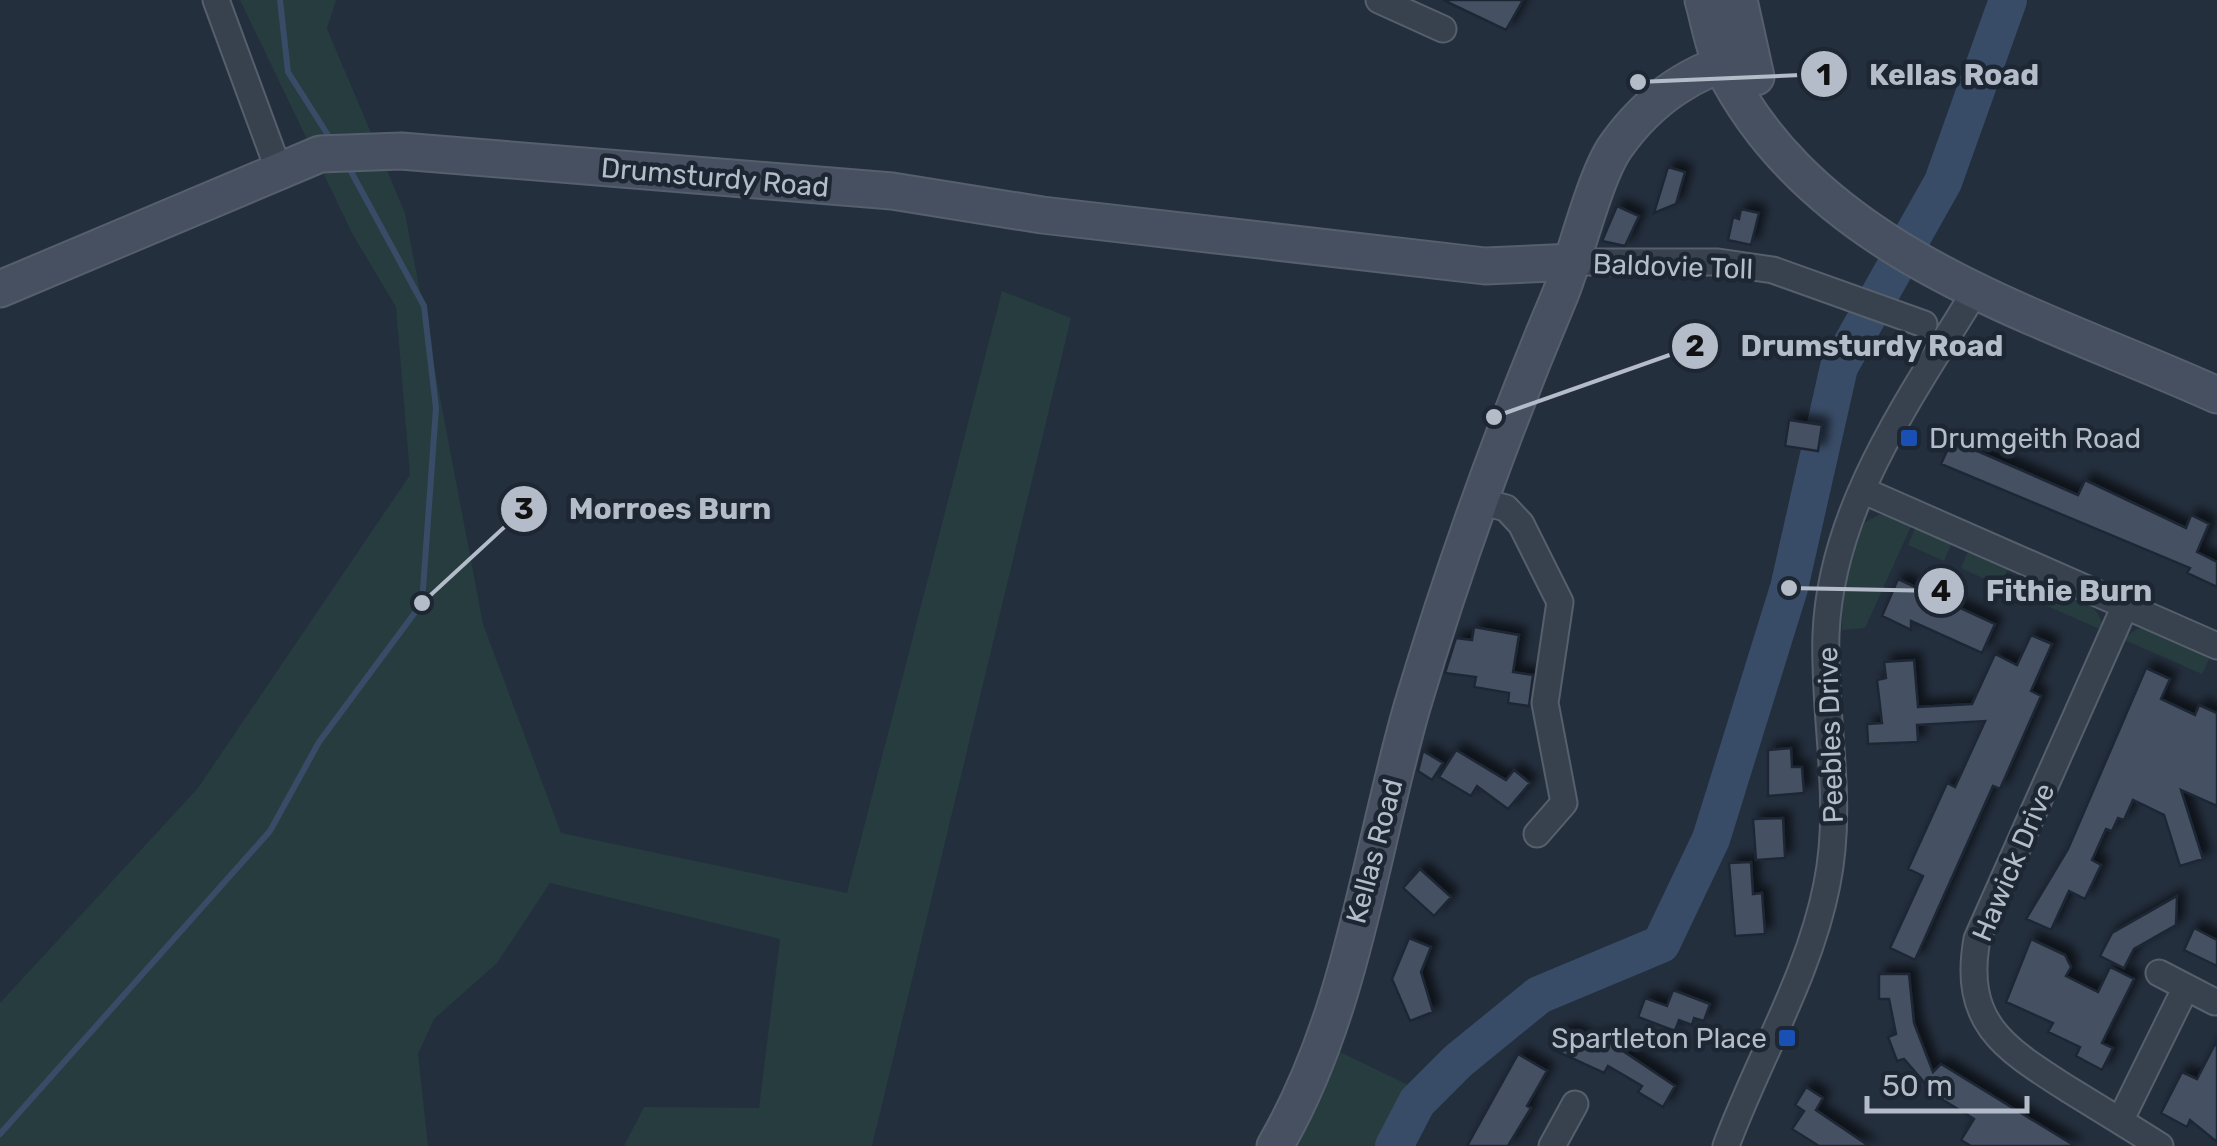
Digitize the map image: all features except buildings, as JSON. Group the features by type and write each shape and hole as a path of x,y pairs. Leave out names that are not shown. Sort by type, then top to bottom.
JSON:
{"main road":[{"path":"1703,0 1735,59 1749,111 1790,164 1830,204 1868,232 1976,290 2217,395"},
{"path":"1735,59 1739,0"},
{"name":"Kellas Road","path":"1275,1146 1302,1100 1324,1042 1412,708 1478,501 1574,262 1613,150 1666,90 1735,59"},
{"name":"Drumsturdy Road","path":"0,289 279,172 340,153 400,150 892,190 1042,215 1485,266 1574,262"}],"street":[{"path":"216,0 279,172"},
{"path":"1379,0 1443,30"},
{"name":"Baldovie Toll","path":"1574,262 1718,262 1774,270 1841,282 1916,321"},
{"path":"1976,290 1884,442 1862,490 2217,646"},
{"name":"Peebles Drive","path":"1735,1142 1816,928 1828,883 1835,783 1826,634 1832,576 1862,490"},
{"path":"1478,501 1506,508 1521,524 1560,602 1545,703 1564,803 1536,834"},
{"name":"Hawick Drive","path":"2125,606 1977,938 1972,970 1976,1000 1990,1031 2014,1055 2160,1146"},
{"path":"2158,973 2215,1002"},
{"path":"2120,1121 2186,987"},
{"path":"1552,1146 1574,1104"}],"green space":[{"path":"240,0 336,0 327,29 405,213 483,624 561,833 847,893 1002,291 1071,318 872,1146 624,1146 644,1107 759,1108 780,939 550,883 497,963 434,1019 418,1054 428,1146 0,1146 0,1003 198,788 410,475 396,307 353,235"},
{"path":"1896,514 1913,522 1865,628 1842,630 1843,580 1864,523 1878,515"},
{"path":"1917,524 1953,540 1944,561 1908,545"},
{"path":"1970,547 2010,565 2000,586 1961,568"},
{"path":"2022,571 2084,599 2100,618 2104,631 2013,591"},
{"path":"2137,629 2154,629 2211,655 2202,674 2122,639"},
{"path":"1336,1050 1435,1098 1415,1146 1293,1146"}],"waterway":[{"path":"280,0 288,72 333,143"},
{"path":"1394,1146 1417,1102 1458,1061 1539,995 1661,944 1711,839 1789,588 1839,367 1943,182 2008,0"},
{"path":"0,1134 270,831 319,742 422,603 436,408 424,306 348,166"}],"place":[{"name":"Kellas Road","path":"1638,82"},
{"name":"Drumsturdy Road","path":"1494,417"},
{"name":"Drumgeith Road","path":"1909,438"},
{"name":"Fithie Burn","path":"1789,588"},
{"name":"Morroes Burn","path":"422,603"},
{"name":"Spartleton Place","path":"1787,1038"}]}
